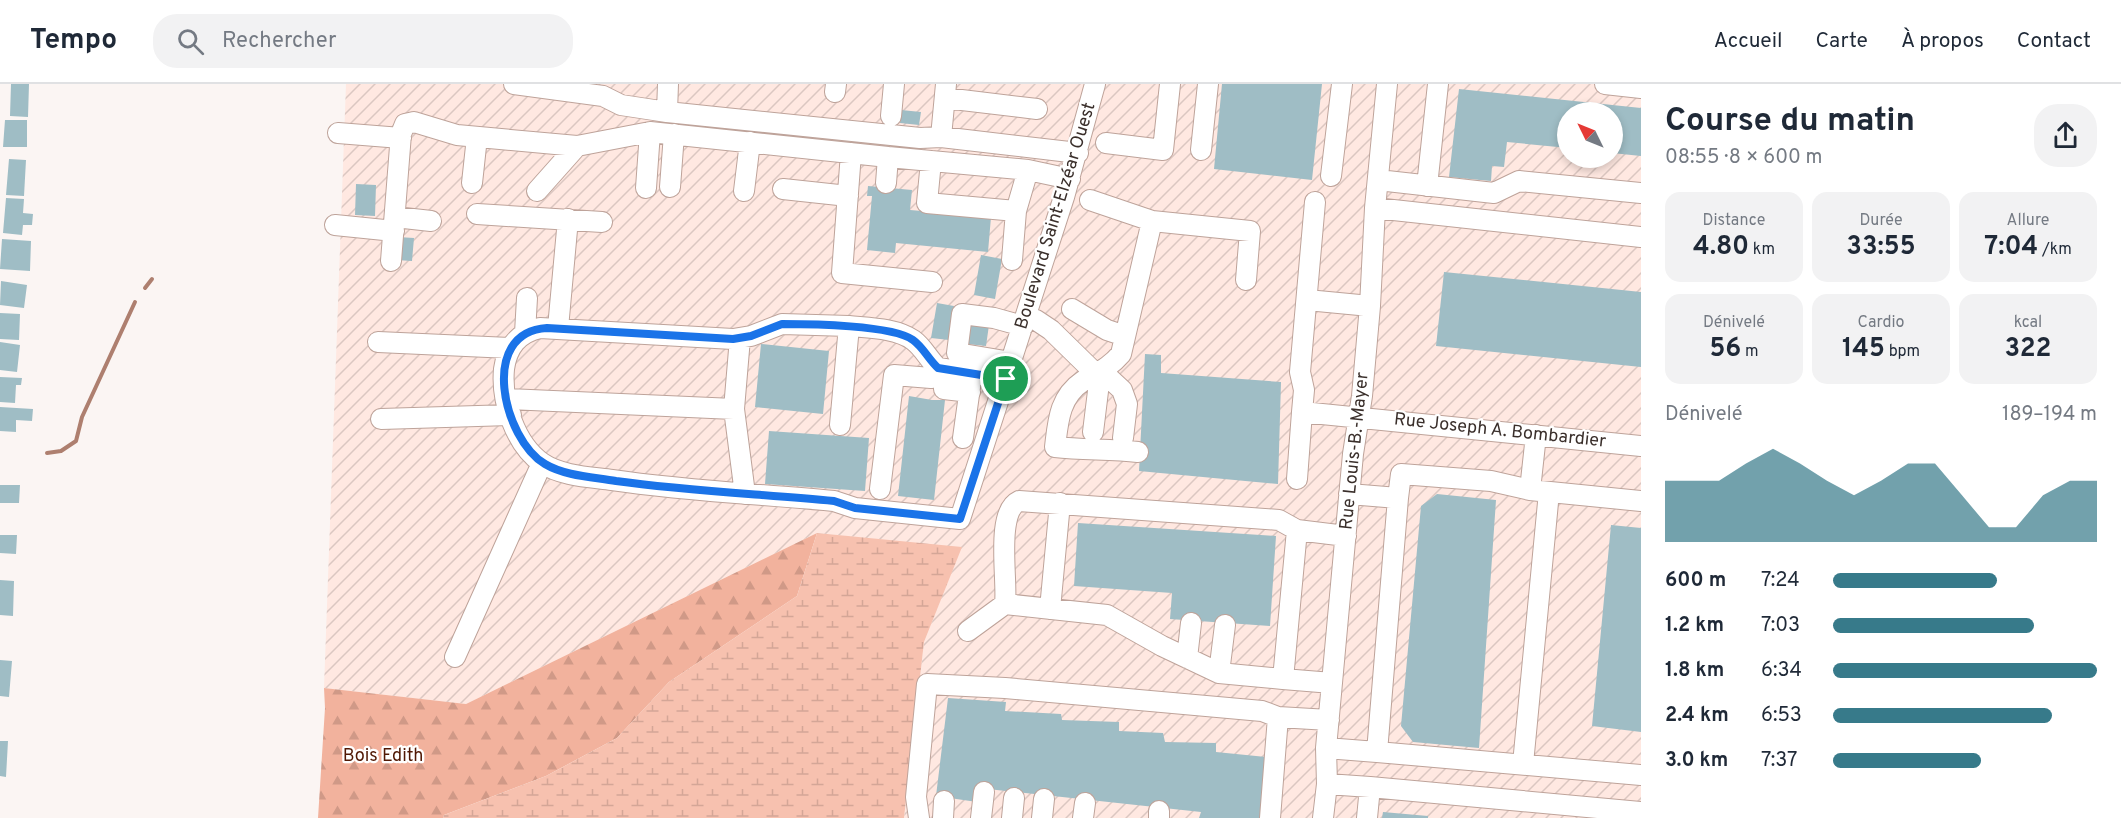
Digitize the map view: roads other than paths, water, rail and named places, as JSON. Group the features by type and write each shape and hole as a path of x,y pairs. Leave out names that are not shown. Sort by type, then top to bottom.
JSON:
{"street":[{"path":"515,84 596,90 621,105 667,112 920,138 941,137 1078,153"},
{"path":"667,112 668,84"},
{"path":"891,116 894,84"},
{"name":"Boulevard Saint-Elzéar Ouest","path":"752,495 834,501 855,508 960,519 1070,179 1095,84"},
{"path":"1106,143 1163,150 1170,84"},
{"path":"1201,150 1208,84"},
{"path":"1331,176 1342,84"},
{"name":"Rue Louis-B.-Mayer","path":"1323,818 1327,784 1326,748 1349,494 1362,396 1370,306 1375,208 1386,84"},
{"path":"1427,186 1438,84"},
{"path":"1605,84 1641,88"},
{"path":"941,137 946,91 1037,109"},
{"path":"391,261 390,210 401,138 405,124 414,122 457,135 577,146 650,132 674,134 1028,170 1070,179"},
{"path":"646,188 650,132"},
{"path":"338,133 401,138"},
{"path":"670,187 674,134"},
{"path":"472,183 477,136"},
{"path":"744,191 750,142"},
{"path":"537,191 577,146"},
{"path":"851,153 842,273 932,282"},
{"path":"886,183 888,157"},
{"path":"931,161 927,203 1016,211"},
{"path":"1012,260 1016,211 1028,170"},
{"path":"1378,180 1494,193 1519,181 1641,193"},
{"path":"783,189 848,196"},
{"path":"1090,200 1152,221 1250,231 1246,280"},
{"path":"1297,479 1304,390 1300,372 1315,202"},
{"path":"1375,208 1641,237"},
{"path":"335,225 390,210 431,221"},
{"path":"477,214 602,222"},
{"path":"558,328 568,219"},
{"path":"1137,458 1105,449 1092,442 1055,447 1059,416 1067,396 1082,382 1112,365 1121,354 1152,221"},
{"path":"525,333 527,298"},
{"path":"1307,300 1370,306"},
{"path":"1072,309 1107,330 1125,336"},
{"path":"1008,370 957,353 962,314 1025,321 1036,320 1051,330 1096,374 1099,384 1092,442"},
{"path":"740,338 734,409 752,495 649,486 561,471 542,463 527,447 508,407 504,370 510,348 518,337 540,328 740,338 782,324 849,326 905,335 915,341 943,380"},
{"path":"840,425 849,326"},
{"path":"378,342 510,348"},
{"path":"880,489 894,375 931,378 939,375 943,380 971,382 1008,370"},
{"path":"1096,374 1108,377 1126,397 1123,438"},
{"path":"963,438 971,382"},
{"path":"381,419 508,407 734,409"},
{"name":"Rue Joseph A. Bombardier","path":"1302,412 1641,446"},
{"path":"1523,764 1540,491 1536,435"},
{"path":"455,657 542,463"},
{"path":"1377,752 1401,474 1491,481 1540,491 1641,501"},
{"path":"1349,494 1398,498"},
{"path":"1005,604 1003,551 1006,522 1013,504 1023,500 1280,520 1297,530 1346,536"},
{"path":"1050,609 1060,503"},
{"path":"1283,679 1297,530"},
{"path":"968,631 1005,604 1107,615 1186,658 1224,673 1332,683"},
{"path":"1186,658 1191,623"},
{"path":"1224,673 1229,627"},
{"path":"919,818 916,797 927,684 1016,689 1262,711 1278,717 1329,720"},
{"path":"1270,818 1278,717"},
{"path":"1326,748 1641,775"},
{"path":"1327,784 1641,813"},
{"path":"1367,818 1370,787"},
{"path":"981,818 984,792"},
{"path":"1012,818 1014,798"}],"waterway":[{"path":"145,288 152,279"},
{"path":"47,453 61,451 76,441 82,417 135,302"}],"park label":[{"name":"Bois Edith","path":"383,756"}]}
